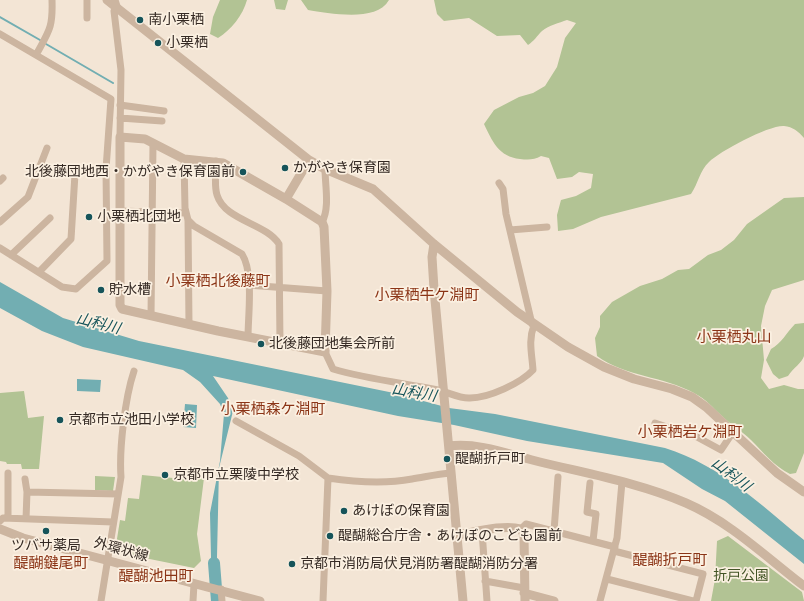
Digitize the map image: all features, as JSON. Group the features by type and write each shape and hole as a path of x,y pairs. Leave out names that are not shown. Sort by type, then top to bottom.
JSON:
{"street":[{"path":"36,55 51,28 53,19 52,0"},
{"path":"86,0 87,18"},
{"path":"107,0 116,3 309,160 325,170 373,189 434,244 533,324 604,368 692,398 706,407 777,473 804,492"},
{"path":"116,3 114,11 121,70 120,305 122,309 189,325 325,352"},
{"path":"0,34 111,99 106,169 107,261 76,289 62,287 0,248"},
{"path":"120,106 164,111"},
{"path":"120,118 162,121"},
{"path":"120,137 145,139 184,159 216,161 223,163 286,199 322,222 324,227 327,291 325,352 333,369 469,398 481,397 526,377 533,370 530,336 533,324 510,230 503,189 499,183"},
{"path":"152,316 153,144"},
{"path":"0,222 28,197 48,148"},
{"path":"184,159 185,213 188,220 194,226 242,254 248,268 248,337"},
{"path":"286,199 309,160"},
{"path":"216,161 216,194 220,203 243,221 272,235 279,244 280,344"},
{"path":"322,222 325,216 326,202 325,170"},
{"path":"39,272 71,238 75,174"},
{"path":"120,211 185,213"},
{"path":"11,255 50,218"},
{"path":"188,220 189,325"},
{"path":"510,230 547,227"},
{"path":"434,244 432,257 463,601"},
{"path":"248,285 327,291"},
{"path":"101,601 121,477 119,457 130,385 134,371"},
{"path":"236,421 299,456 328,478 352,482 411,480 434,474 451,472"},
{"path":"660,422 697,437 721,450 732,432"},
{"path":"449,446 469,445 646,488 686,503 728,526 804,586"},
{"path":"8,473 8,518"},
{"path":"554,532 558,477"},
{"path":"323,601 328,478"},
{"path":"25,479 27,492 26,519"},
{"path":"600,601 615,549 622,482"},
{"path":"590,483 587,512 596,514 593,541"},
{"path":"27,492 118,494"},
{"path":"0,521 3,518 8,518 113,522"},
{"path":"521,529 526,524 593,541 615,549 703,574 694,601 606,578"},
{"path":"457,535 482,531 515,528 521,529"},
{"name":"外環状線","path":"0,529 23,538 260,601"},
{"path":"521,529 524,535 524,594"},
{"path":"482,531 487,601"},
{"path":"485,581 524,594 554,601"},
{"path":"193,601 194,584"},
{"path":"221,590 222,601"}],"green space":[{"path":"220,0 247,0 243,11 236,22 218,38 210,34 213,17"},
{"path":"274,0 288,0 285,10 276,9"},
{"path":"301,0 389,0 383,7 374,12 352,15 308,10"},
{"path":"434,0 804,0 804,138 800,133 790,127 784,126 757,134 723,152 709,162 703,169 691,194 601,217 573,229 558,231 557,215 561,200 576,196 591,188 593,174 579,172 572,177 557,179 549,158 541,156 526,160 513,158 501,152 493,142 484,124 494,110 519,97 533,93 545,86 557,67 565,38 576,23 567,20 551,26 542,31 528,45 520,35 497,36 469,18 444,21 437,14"},
{"path":"804,197 804,280 772,290 765,306 761,326 764,360 761,378 769,389 784,385 804,389 804,453 796,473 790,474 774,463 748,437 698,395 682,387 620,368 597,356 595,338 600,327 600,316 612,302 640,286 662,279 678,270 689,269 708,255 721,250 734,240 747,224 784,198"},
{"path":"804,323 803,359 788,376 779,379 773,374 766,360 771,349 781,341 795,324"},
{"path":"24,391 28,418 44,416 39,469 22,469 21,464 7,464 6,462 0,461 0,393"},
{"path":"178,473 198,475 198,477 204,478 197,534 201,561 194,568 125,554 116,545 120,520 125,521 128,498 139,499 142,475 173,478"},
{"path":"95,476 115,477 113,491 95,490"},
{"name":"折戸公園","path":"728,536 802,592 804,601 711,601 715,579 717,541"}],"water":[{"path":"0,282 63,318 139,341 394,393 449,408 495,414 665,448 685,455 722,475 739,487 804,540 804,564 725,501 702,489 663,463 527,441 454,425 398,416 213,376 228,398 233,411 219,468 216,601 212,601 210,513 220,461 224,414 220,404 200,382 183,370 83,347 42,331 0,308"},
{"path":"77,379 101,380 100,392 77,391"},
{"path":"185,404 197,405 196,428 183,427"}],"waterway":[{"path":"0,17 40,40"},
{"path":"46,44 113,83"},
{"path":"214,563 217,601"}],"place":[{"name":"南小栗栖","path":"140,20"},
{"name":"小栗栖","path":"158,43"},
{"name":"かがやき保育園","path":"285,168"},
{"name":"北後藤団地西・かがやき保育園前","path":"243,172"},
{"name":"小栗栖北団地","path":"89,217"},
{"name":"貯水槽","path":"101,290"},
{"name":"北後藤団地集会所前","path":"261,344"},
{"name":"京都市立池田小学校","path":"60,420"},
{"name":"醍醐折戸町","path":"447,459"},
{"name":"京都市立栗陵中学校","path":"165,475"},
{"name":"あけぼの保育園","path":"344,511"},
{"name":"ツバサ薬局","path":"46,531"},
{"name":"醍醐総合庁舎・あけぼのこども園前","path":"330,536"},
{"name":"京都市消防局伏見消防署醍醐消防分署","path":"292,564"}],"district":[{"name":"小栗栖北後藤町","path":"218,282"},
{"name":"小栗栖牛ケ淵町","path":"427,296"},
{"name":"小栗栖丸山","path":"734,338"},
{"name":"小栗栖森ケ淵町","path":"273,410"},
{"name":"小栗栖岩ケ淵町","path":"690,433"},
{"name":"醍醐折戸町","path":"670,561"},
{"name":"醍醐鍵尾町","path":"51,564"},
{"name":"醍醐池田町","path":"156,577"}],"water label":[{"name":"山科川","path":"98,324"},
{"name":"山科川","path":"414,393"},
{"name":"山科川","path":"731,475"}]}
